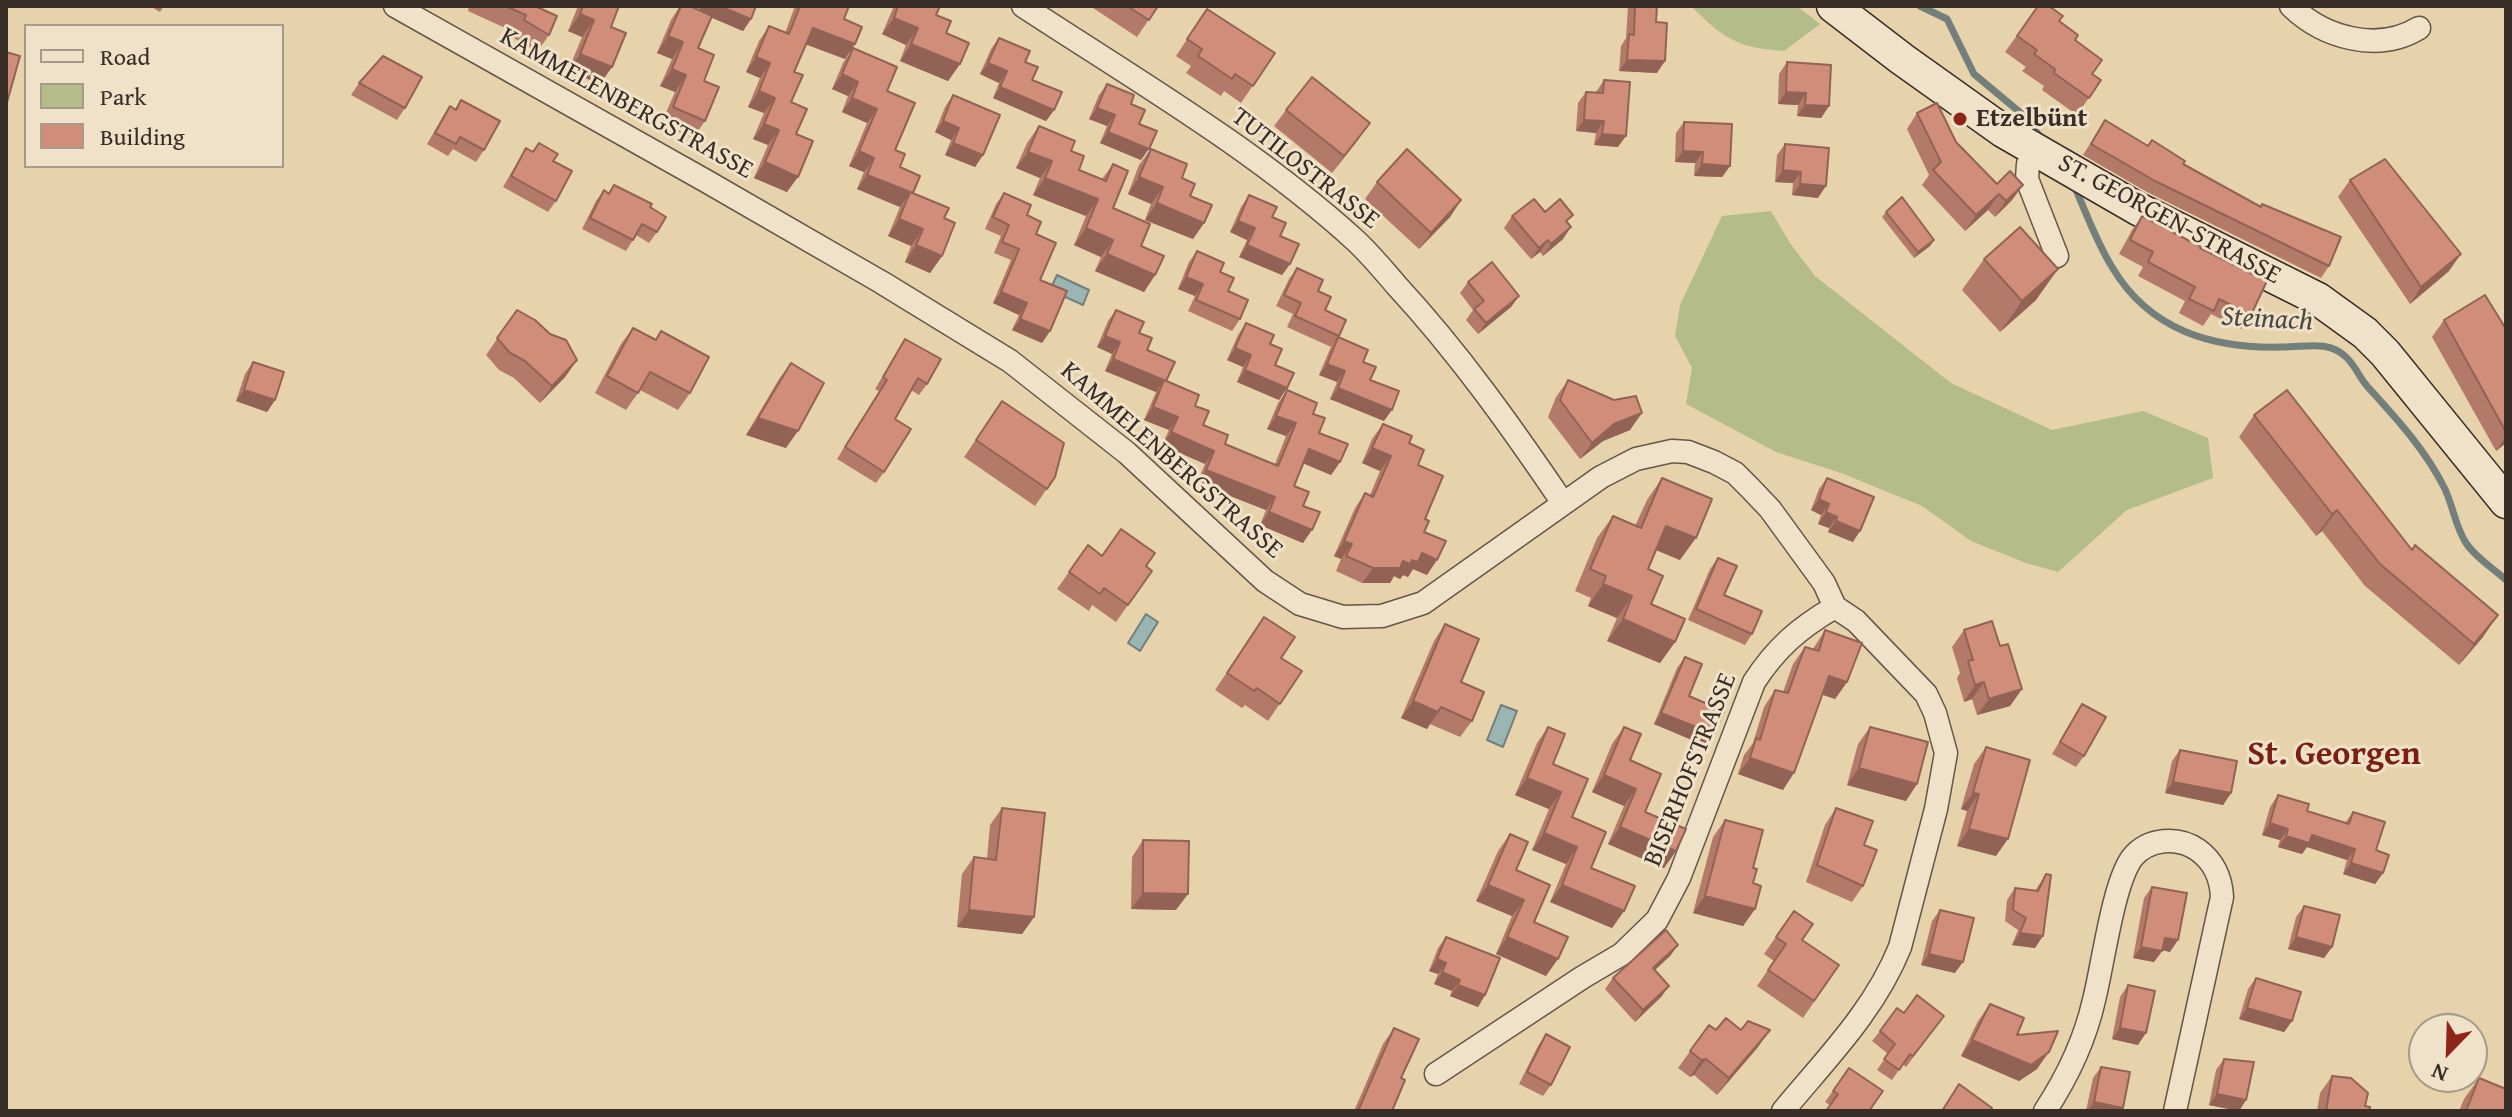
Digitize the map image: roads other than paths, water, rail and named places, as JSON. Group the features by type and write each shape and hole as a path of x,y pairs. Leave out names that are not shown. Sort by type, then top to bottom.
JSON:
{"street":[{"name":"KAMMELENBERGSTRASSE","path":"395,6 720,189 1010,361 1127,453 1265,581 1300,604 1343,617 1382,616 1423,603 1601,477 1636,459 1672,451 1688,452 1735,473 1770,509 1824,583 1835,607"},
{"name":"TUTILOSTRASSE","path":"1023,6 1234,146 1305,198 1358,243 1426,317 1507,421 1563,503"},
{"name":"ST. GEORGEN-STRASSE","path":"1833,6 1989,121 2138,209 2318,299 2343,315 2385,353 2506,502"},
{"path":"2291,6 2311,22 2363,41 2387,42 2419,28"},
{"path":"2038,150 2028,164 2027,179 2057,256"},
{"path":"1783,1111 1869,1007 1892,969 1936,809 1946,753 1935,713 1926,694 1856,621 1835,607"},
{"name":"BISERHOFSTRASSE","path":"1436,1074 1622,954 1657,920 1679,878 1754,682 1771,656 1796,632 1835,607"},
{"path":"2045,1111 2074,1063 2086,1031 2116,901 2127,868 2142,849 2170,840 2194,847 2210,862 2220,878 2222,897 2175,1111"}],"water":[{"path":"1057,275 1089,290 1083,305 1050,290"},
{"path":"1146,614 1158,622 1140,651 1128,643"},
{"path":"1501,705 1517,711 1503,747 1487,740"}],"waterway":[{"name":"Steinach","path":"1920,6 1947,19 1974,74 2022,114 2042,139"},
{"name":"Steinach","path":"2076,190 2112,267 2127,289 2164,321 2186,332 2232,344 2257,347 2324,346 2346,357 2428,459 2444,487 2466,543 2506,580"}],"place":[{"name":"Etzelbünt","path":"1960,119"}],"district":[{"name":"St. Georgen","path":"2334,755"}]}
